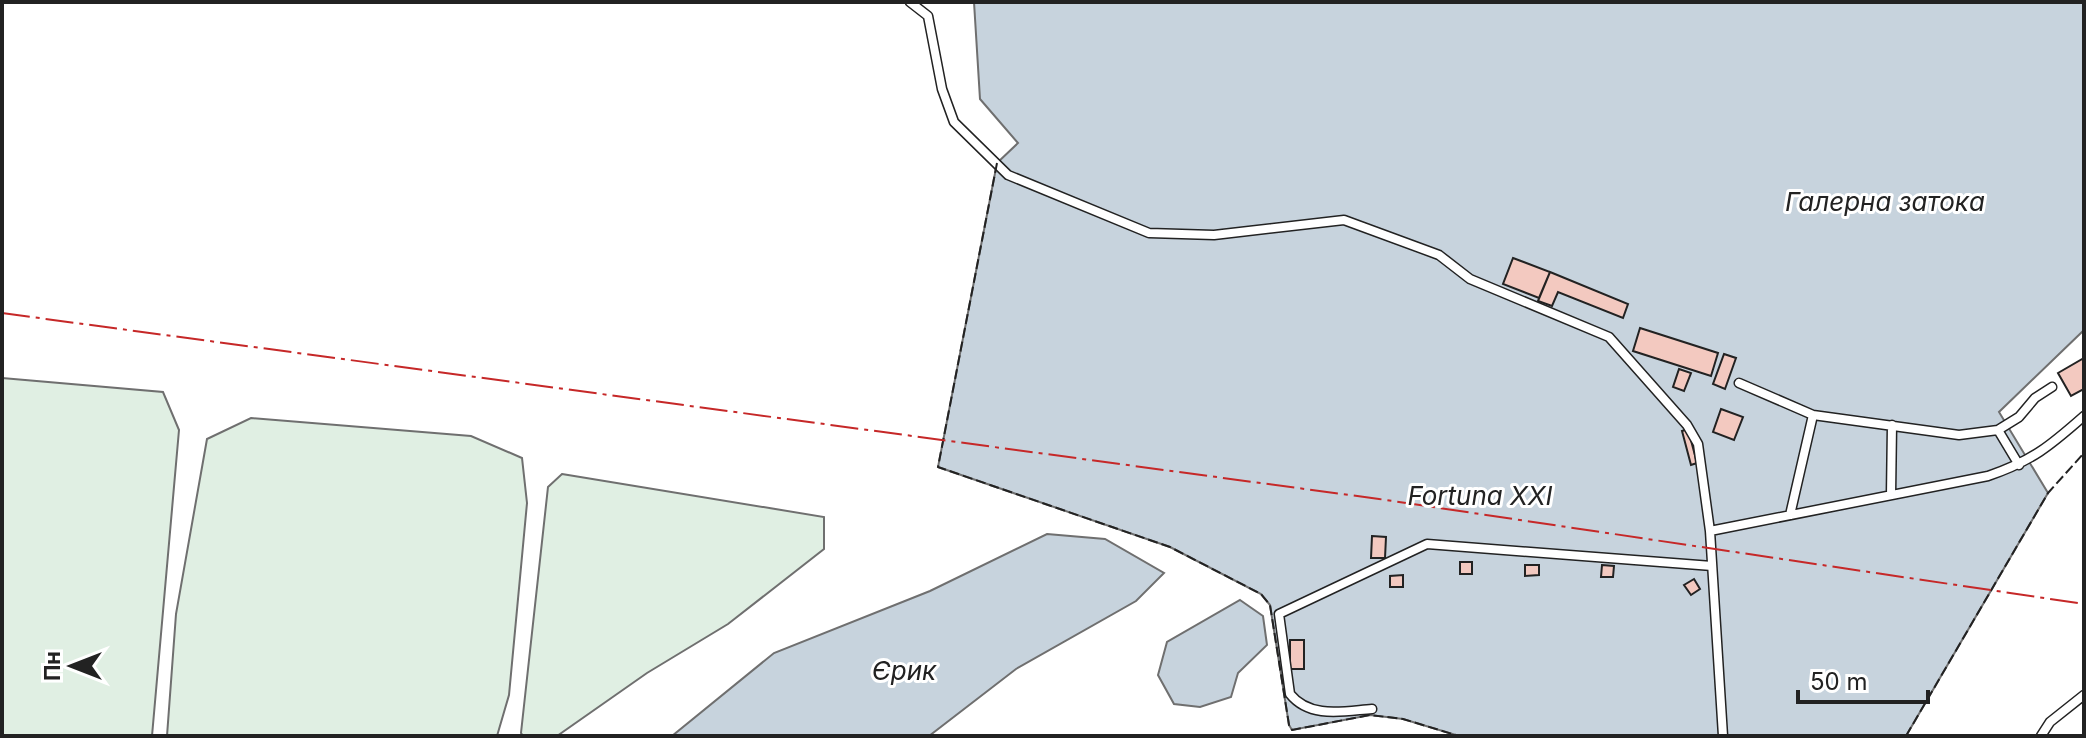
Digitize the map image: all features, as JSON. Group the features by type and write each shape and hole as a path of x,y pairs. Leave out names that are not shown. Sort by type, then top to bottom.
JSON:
{"lane":[{"path":"910,2 928,16 942,89 954,122 1008,175 1149,233 1214,235 1344,220 1439,255 1470,279 1609,337 1687,425 1698,444 1710,531 1723,736"},
{"path":"1739,383 1813,415 1959,435 1998,430 2019,417 2035,398 2052,387"},
{"path":"1790,515 1813,415"},
{"path":"1710,531 1988,476 2019,465 2049,448 2084,416"},
{"path":"1891,495 1892,425"},
{"path":"1998,430 2019,465"},
{"path":"1372,709 1327,712 1298,704 1290,694 1279,614 1427,544 1712,566"},
{"path":"2041,736 2050,722 2084,695"}],"green space":[{"path":"2,378 163,392 179,430 152,736 2,736"},
{"path":"251,418 471,436 522,458 527,503 509,695 497,736 167,736 176,614 207,439"},
{"path":"562,474 824,517 824,549 728,624 647,673 557,736 523,736 548,487"}],"water":[{"path":"974,2 2084,2 2084,330 1999,412 2048,493 1906,736 1459,736 1403,719 1370,715 1292,730 1270,605 1261,594 1170,547 938,467 997,163 1018,143 980,99"},
{"name":"Єрик","path":"1047,534 1105,539 1164,573 1136,601 1016,669 929,736 672,736 774,653 930,591"},
{"path":"1240,600 1263,616 1267,645 1238,673 1231,697 1200,707 1174,704 1158,675 1167,642"}],"building":[{"path":"1513,258 1550,272 1539,298 1503,284"},
{"path":"1550,272 1628,304 1623,318 1558,292 1552,306 1538,301"},
{"path":"1640,328 1718,353 1711,376 1633,351"},
{"path":"1724,354 1736,358 1725,389 1713,384"},
{"path":"2084,358 2084,389 2071,396 2058,373"},
{"path":"1679,369 1691,373 1684,391 1673,387"},
{"path":"1721,409 1743,417 1734,440 1713,432"},
{"path":"1688,429 1697,463 1691,465 1682,431"},
{"path":"1372,536 1386,537 1385,558 1371,558"},
{"path":"1460,562 1472,562 1472,574 1460,574"},
{"path":"1525,565 1539,565 1539,575 1525,576"},
{"path":"1602,565 1614,566 1613,577 1601,577"},
{"path":"1403,575 1403,587 1390,587 1390,576"},
{"path":"1694,579 1700,589 1691,595 1684,585"},
{"path":"1290,640 1304,640 1304,669 1290,669"}],"fence":[{"path":"997,163 938,467 1170,547 1261,594 1270,605 1292,730 1370,715 1403,719 1459,736"},
{"path":"1906,736 2048,493 2084,453"}],"power":[{"path":"2,313 1379,499 2084,604"}],"water label":[{"name":"Галерна затока","path":"1885,202"},
{"name":"Fortuna XXI","path":"1480,496"}]}
